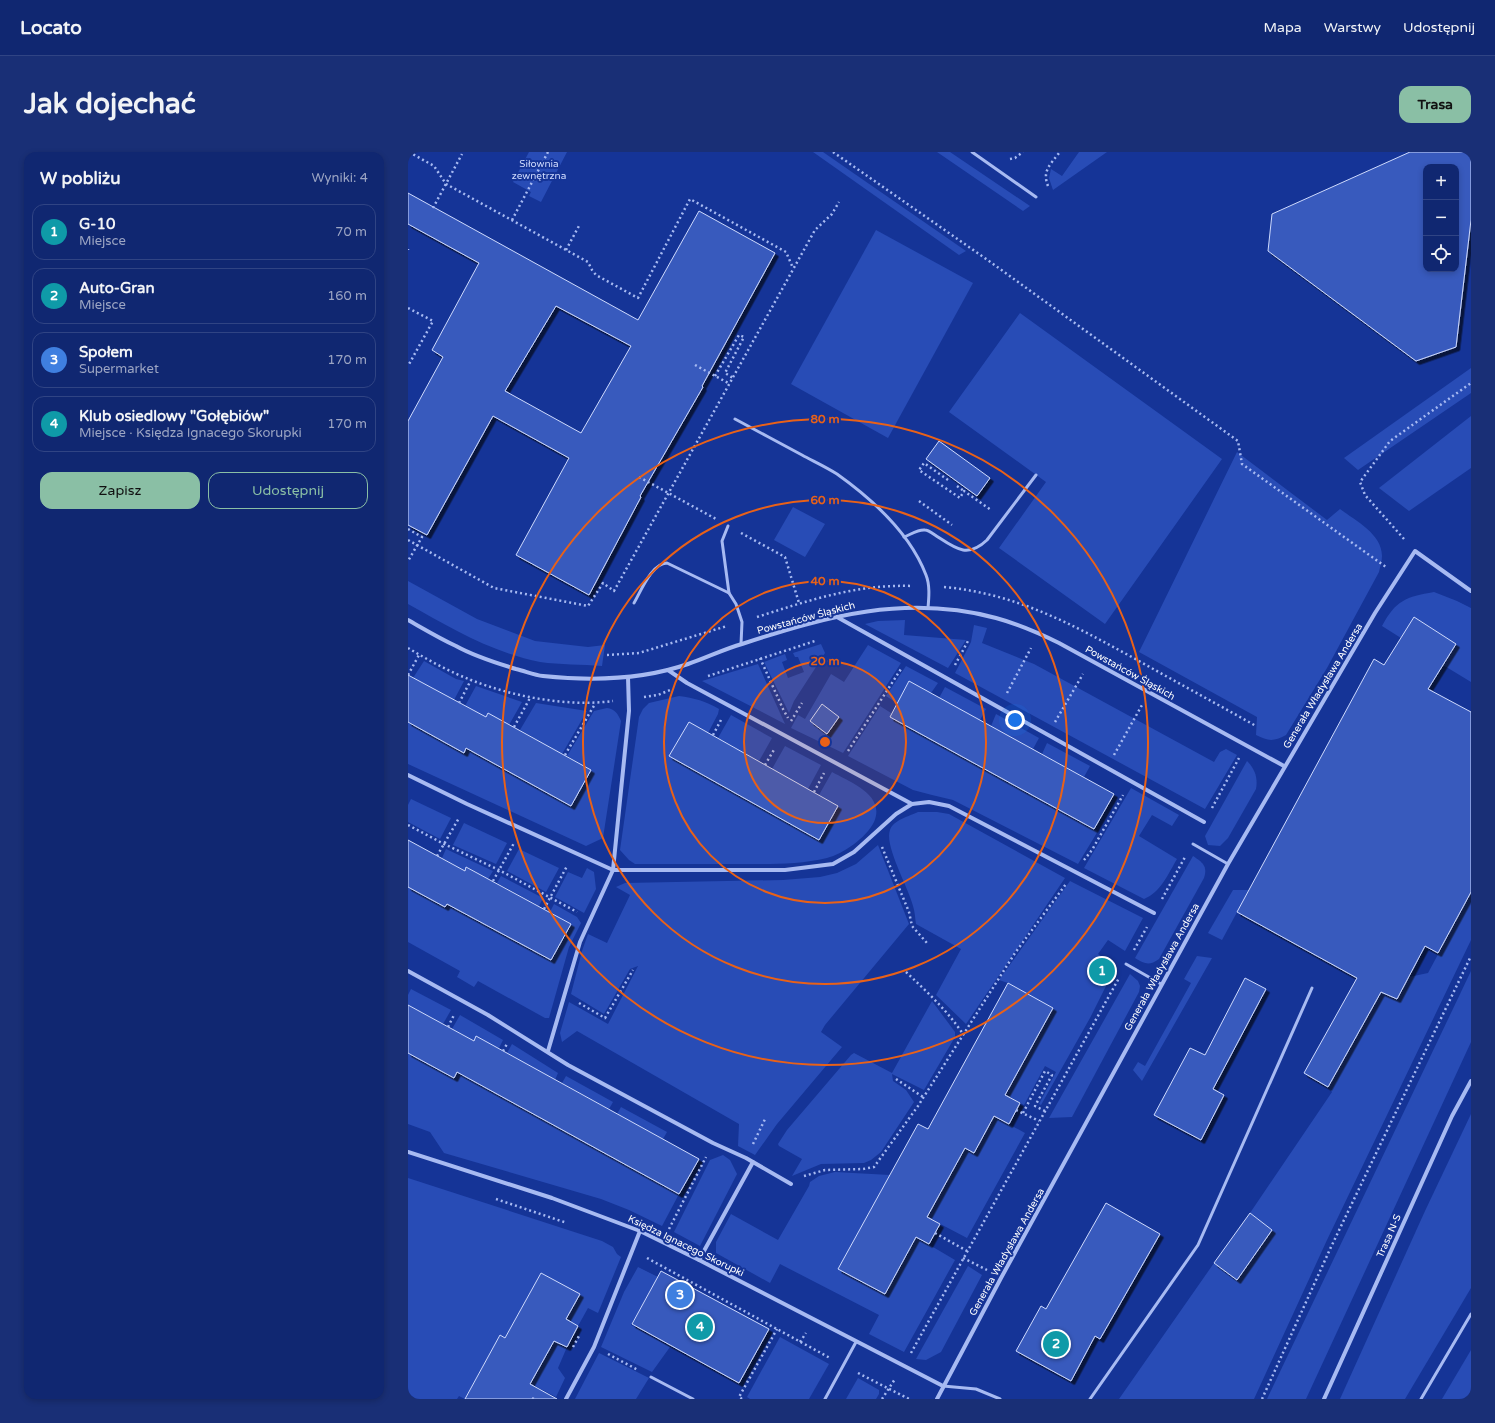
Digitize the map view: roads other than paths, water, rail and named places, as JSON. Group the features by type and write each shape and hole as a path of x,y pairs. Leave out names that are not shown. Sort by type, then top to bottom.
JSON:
{"street":[{"name":"Generała Władysława Andersa","path":"937,1399 1001,1278 1228,864 1284,766 1375,613 1415,551 1471,591"},
{"name":"Powstańców Śląskich","path":"408,620 457,647 504,665 540,675 573,678 628,677 668,670 791,628 862,611 898,607 952,609 996,618 1024,627 1039,634 1091,660 1284,766"},
{"path":"837,617 1204,822"},
{"path":"668,670 687,683 912,804"},
{"path":"548,1051 580,942 589,919 613,870 629,711 628,677"},
{"path":"408,775 467,804 613,870 785,870 833,864 854,852 896,814 912,804 929,802 949,806 1154,913"},
{"path":"408,971 488,1015 548,1051 568,1065 713,1143 754,1162 791,1184"},
{"name":"Trasa N-S","path":"1324,1399 1452,1116 1471,1081"},
{"name":"Księdza Ignacego Skorupki","path":"408,1152 552,1198 640,1231 700,1260 903,1365 913,1372 943,1386"},
{"path":"700,1260 754,1162"},
{"path":"566,1399 594,1347 640,1231"}],"lane":[{"path":"972,152 1036,197"},
{"path":"735,419 836,473 865,496 884,514 904,537 917,556 929,586 928,608"},
{"path":"904,537 919,530 926,530 953,547 961,550 967,551 979,547 987,540 1036,475"},
{"path":"728,526 722,541 729,593 736,604 742,622 741,644"},
{"path":"634,603 654,568 662,563 667,563 729,593"},
{"path":"1193,844 1228,864"},
{"path":"1126,964 1162,984"},
{"path":"1090,1399 1198,1245 1312,988"},
{"path":"1421,1399 1471,1314"},
{"path":"825,1399 856,1342"},
{"path":"651,1377 692,1399"},
{"path":"943,1386 976,1389 1000,1399"}],"place":[{"name":"G-10","path":"1102,971"},
{"name":"Społem","path":"680,1295"},
{"name":"Klub osiedlowy \"Gołębiów\"","path":"700,1327"},
{"name":"Auto-Gran","path":"1056,1344"}],"park label":[{"name":"Siłownia zewnętrzna","path":"539,170"}]}
